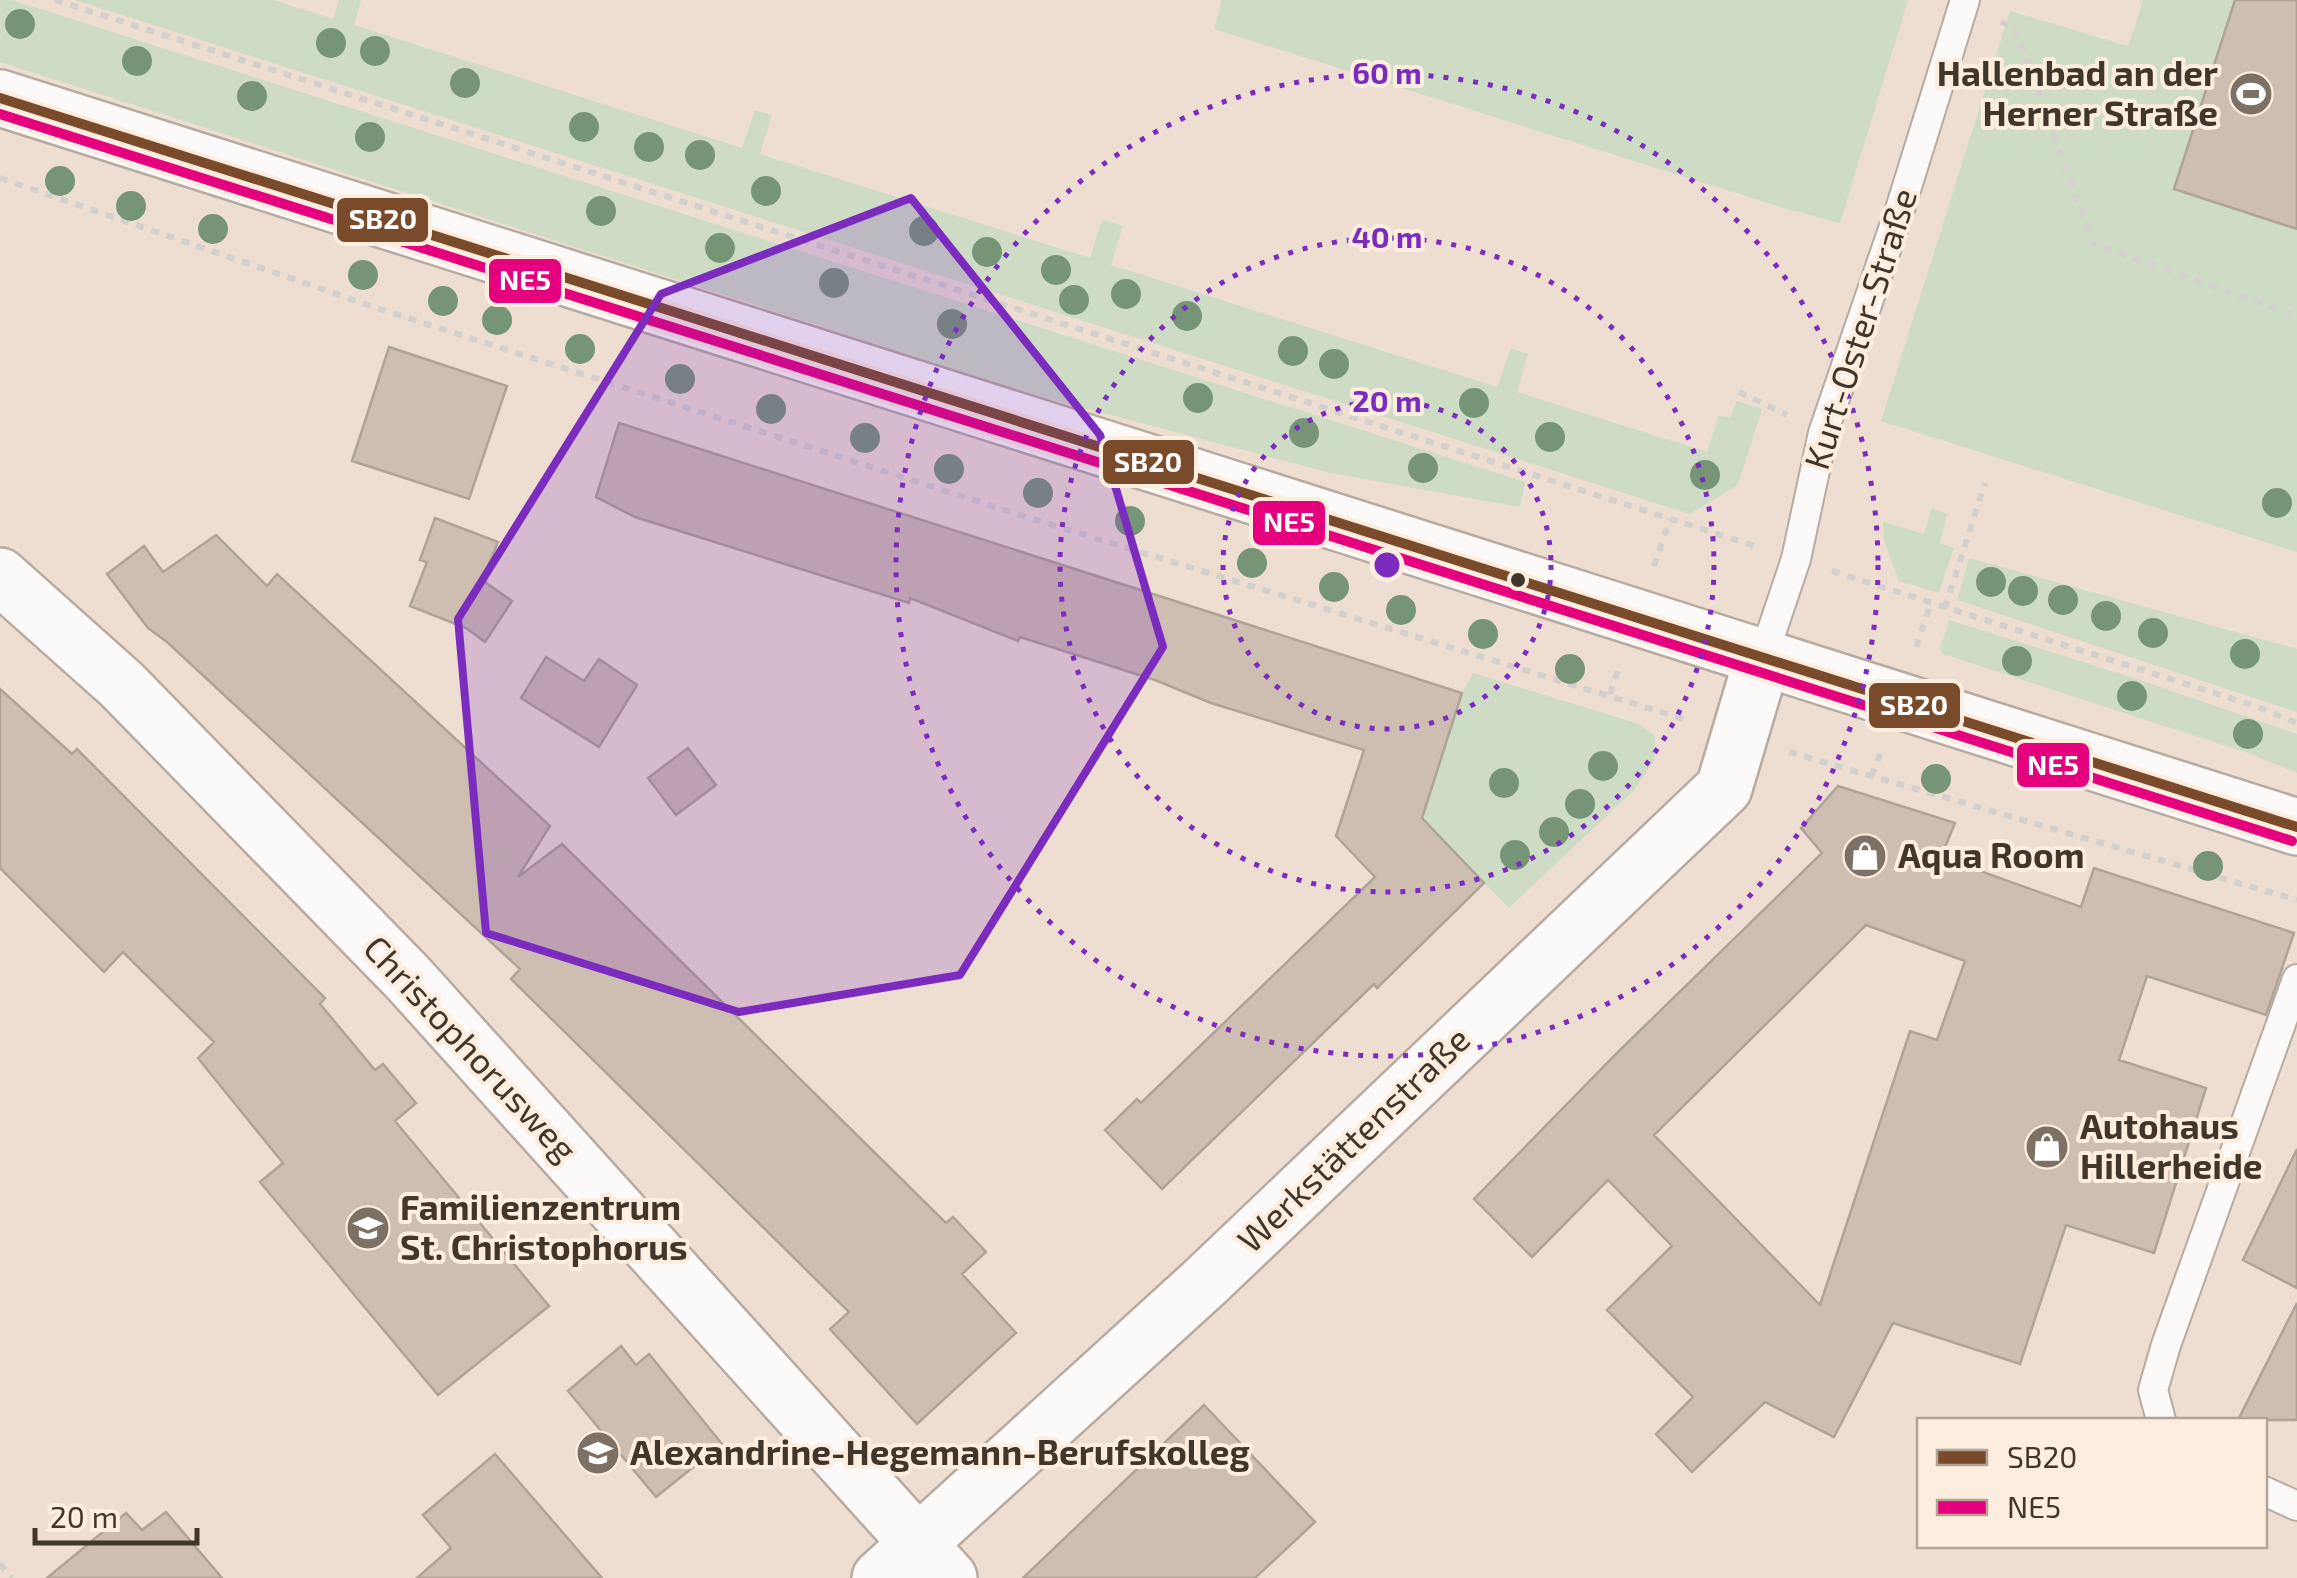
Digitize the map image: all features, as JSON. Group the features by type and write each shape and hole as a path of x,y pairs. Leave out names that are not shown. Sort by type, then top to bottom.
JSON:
{"street":[{"path":"0,98 2297,828"},
{"name":"Christophorusweg","path":"0,576 122,685 408,978 916,1566"},
{"name":"Werkstättenstraße","path":"916,1566 1202,1284 1724,788 1762,660"}],"lane":[{"name":"Kurt-Oster-Straße","path":"1762,660 1796,560 1823,433 1901,206 1964,4"},
{"path":"2160,1418 2153,1390 2166,1345 2297,979"},
{"path":"2267,1492 2297,1506"}],"path":[{"path":"55,0 2297,723"},
{"path":"1964,4 2015,28 2093,244 2296,316 2297,306"},
{"path":"0,178 380,309 1033,518 1740,737 2297,900"},
{"path":"1945,608 1985,483"},
{"path":"0,1564 12,1578"}],"highlighted area":[{"path":"911,198 1100,435 1163,647 960,975 739,1012 486,933 458,619 661,294"}],"green space":[{"path":"0,0 12,0 1525,482 1520,507 1331,473 1035,395 0,62"},
{"path":"75,0 274,0 333,19 339,0 361,0 354,25 742,148 755,110 772,115 760,154 1090,258 1102,219 1123,226 1111,265 1497,387 1511,348 1528,354 1517,392 1707,452 1719,415 1730,418 1737,401 1762,409 1738,485 1690,514"},
{"path":"1222,0 1908,0 1840,223 1214,29"},
{"path":"2143,0 2297,0 2297,552 1881,421 2010,11 2128,46"},
{"path":"1932,508 1947,514 1940,543 1954,548 1939,593 1899,581 1884,540 1883,522 1924,534"},
{"path":"1969,558 2297,649 2297,712 1957,600"},
{"path":"1949,620 2297,734 2297,773 2248,753 1943,654 1940,649"},
{"path":"1473,673 1639,724 1655,736 1654,761 1634,790 1509,908 1422,819 1462,693"}],"building":[{"name":"Hallenbad an der Herner Straße","path":"2235,0 2297,0 2297,229 2174,189"},
{"path":"389,347 507,386 469,499 352,461"},
{"path":"619,423 1462,693 1422,818 1484,883 1162,1189 1105,1130 1137,1099 1141,1103 1375,877 1336,836 1364,750 1211,703 1155,680 1020,637 1018,641 910,598 909,603 635,517 596,497"},
{"path":"435,518 498,542 482,580 512,601 485,642 466,628 410,606 427,562 420,560"},
{"path":"216,535 267,586 277,574 550,826 518,877 562,844 946,1223 953,1217 986,1252 962,1274 1016,1333 917,1424 830,1329 849,1312 511,979 520,969 148,628 107,574 144,546 163,572"},
{"path":"546,657 584,681 599,659 637,685 599,747 521,698"},
{"path":"0,689 72,754 77,749 325,998 320,1004 375,1070 383,1064 416,1103 395,1121 549,1306 438,1395 260,1182 283,1163 198,1058 214,1042 123,952 104,972 0,868"},
{"path":"688,748 716,785 676,815 648,778"},
{"path":"1838,786 1955,823 1941,857 2081,907 2094,868 2294,933 2266,1015 2147,976 2119,1060 2206,1088 2154,1253 2066,1225 2020,1364 1893,1323 1834,1437 1765,1402 1692,1472 1656,1434 1693,1397 1607,1310 1672,1246 1608,1180 1532,1257 1474,1199 1822,853 1801,828","holes":["1866,925 1965,961 1937,1040 1910,1031 1820,1305 1654,1135"]},
{"path":"2297,1149 2297,1288 2243,1260"},
{"path":"2297,1303 2297,1420 2239,1418"},
{"path":"621,1346 636,1365 649,1354 722,1444 656,1497 568,1391"},
{"path":"1204,1405 1315,1522 1255,1578 1023,1578"},
{"path":"495,1454 602,1578 417,1578 451,1548 423,1515"},
{"path":"166,1512 222,1578 47,1578 126,1513 142,1530"}],"transit line":[{"name":"SB20","path":"0,98 2297,827"},
{"name":"NE5","path":"0,114 2292,841"}],"place":[{"name":"Hallenbad an der Herner Straße","path":"2251,94"},
{"name":"Aqua Room","path":"1865,856"},
{"name":"Autohaus Hillerheide","path":"2047,1147"},
{"name":"Familienzentrum St. Christophorus","path":"368,1228"},
{"name":"Alexandrine-Hegemann-Berufskolleg","path":"598,1453"}]}
